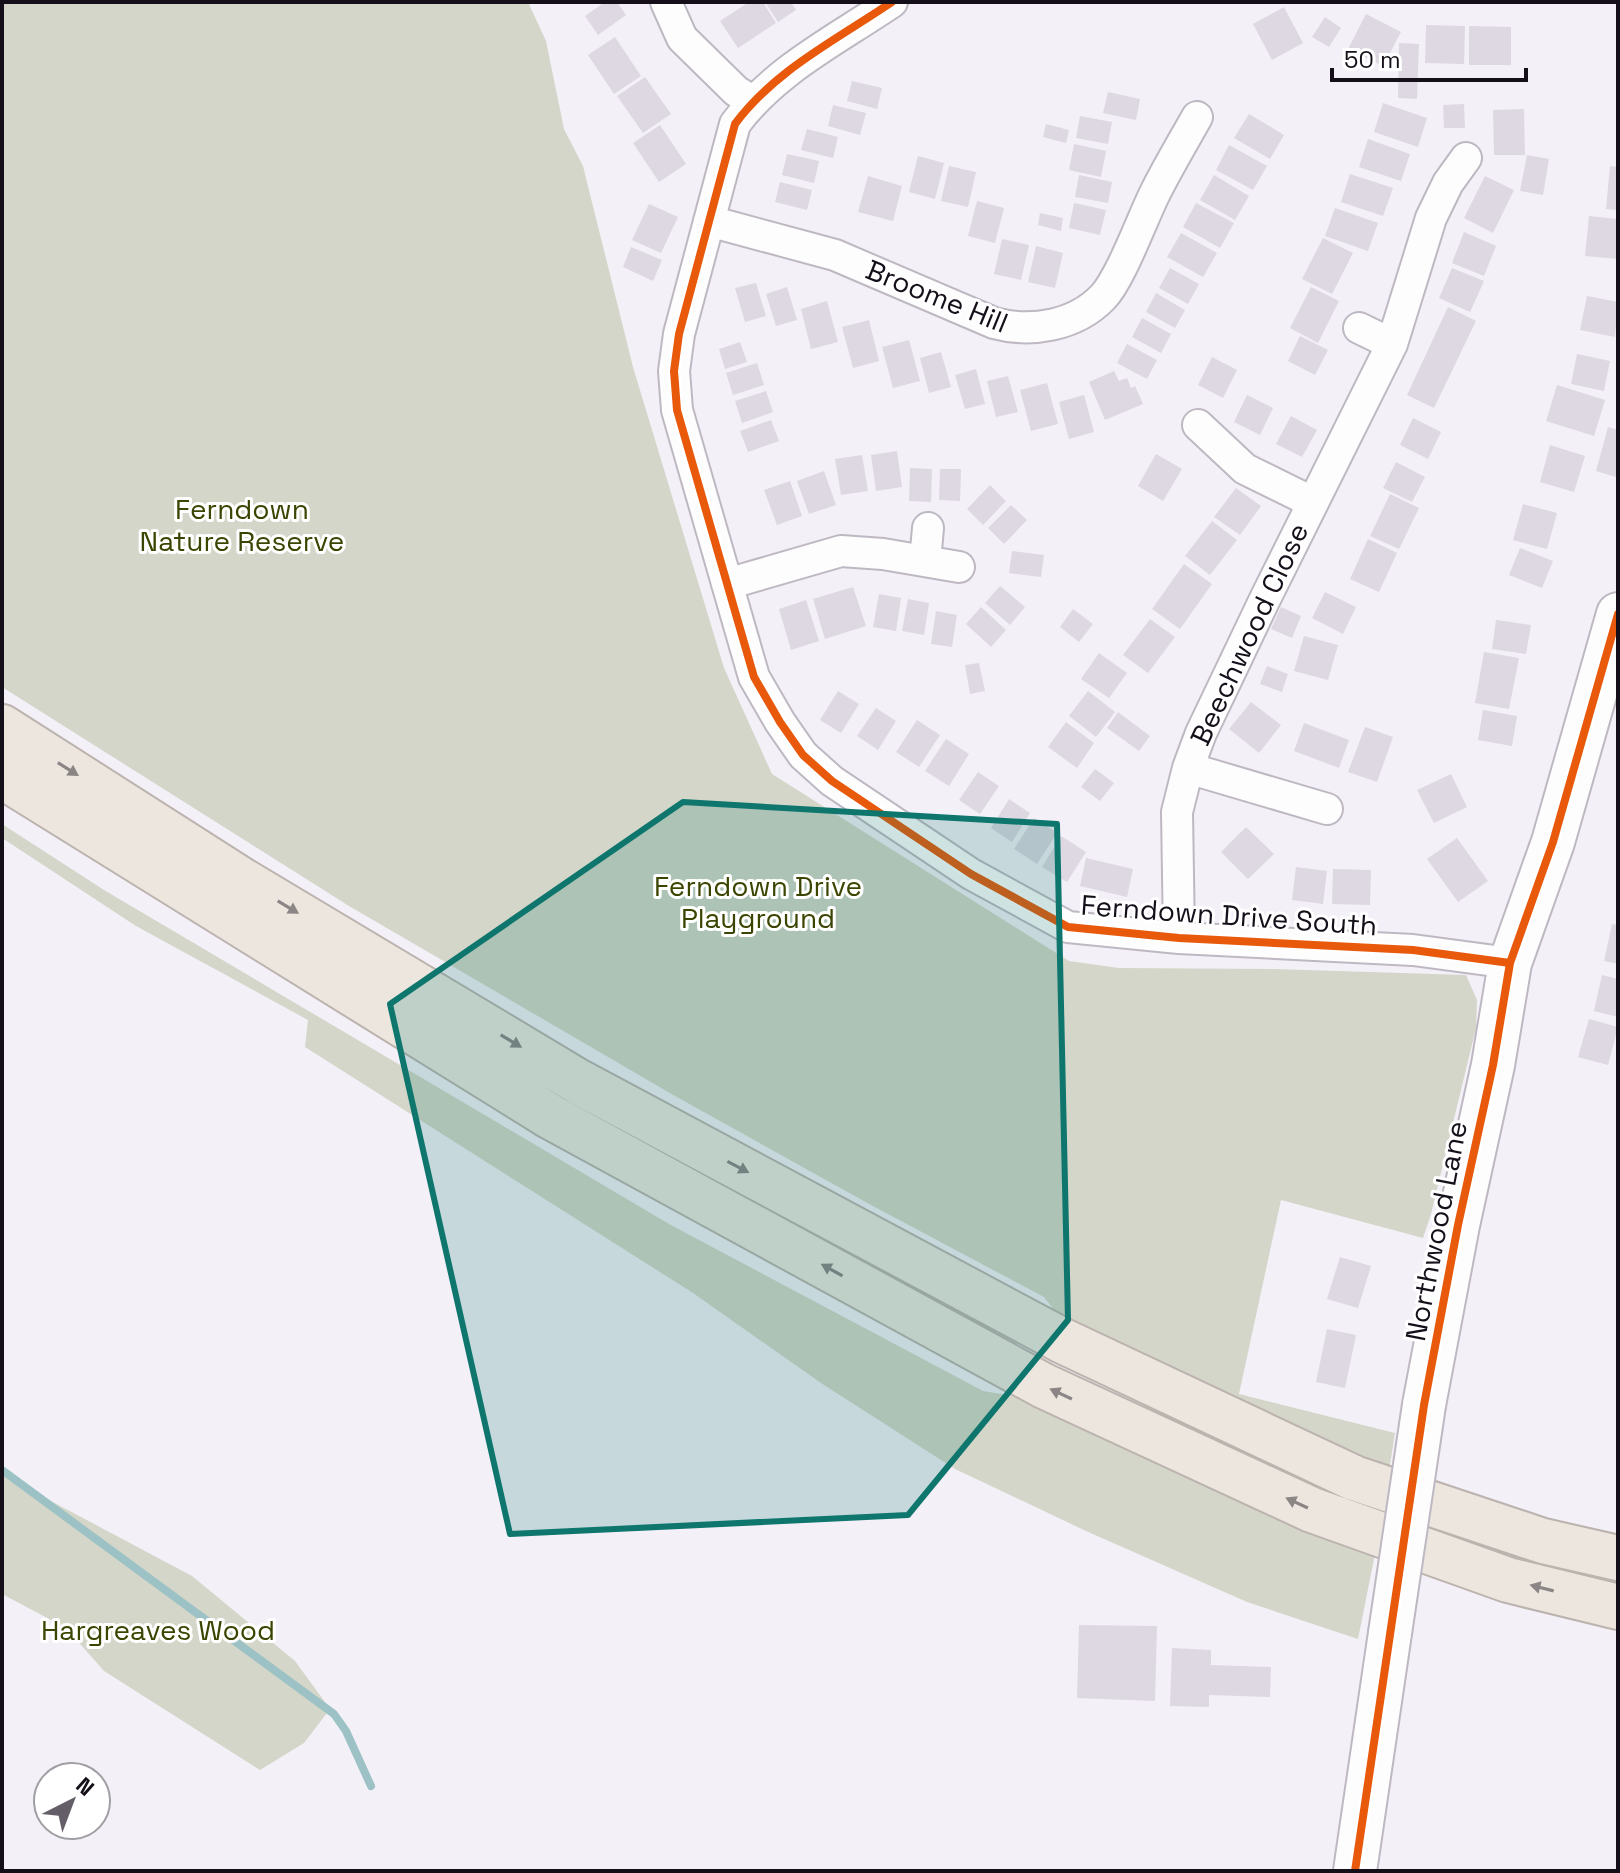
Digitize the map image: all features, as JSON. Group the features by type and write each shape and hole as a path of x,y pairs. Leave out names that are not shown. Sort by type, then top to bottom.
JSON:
{"highway":[{"path":"2,727 240,879 579,1082 1063,1341 1354,1478 1543,1541 1618,1558"},
{"path":"2,776 551,1117 1044,1386 1312,1510 1508,1580 1618,1607"}],"street":[{"path":"666,2 682,38 736,91 752,101"},
{"name":"Ferndown Drive South","path":"892,2 779,76 752,101 735,124 679,334 674,371 677,410 754,677 780,722 803,755 832,781 971,874 1068,927 1179,938 1413,950 1510,963"},
{"name":"Broome Hill","path":"709,221 835,255 994,323 1016,329 1047,326 1074,317 1104,296 1197,117"},
{"name":"Beechwood Close","path":"1179,938 1177,812 1188,768 1201,733 1312,502 1392,344 1431,218 1439,199 1466,158"},
{"path":"1359,328 1392,344"},
{"name":"Beechwood Close","path":"1198,425 1245,469 1312,502"},
{"path":"925,561 928,528"},
{"path":"727,584 841,551 959,567"},
{"name":"Northwood Lane","path":"1355,1871 1424,1405 1458,1225 1493,1065 1510,963 1553,842 1618,614"},
{"name":"Beechwood Close","path":"1188,768 1327,809"}],"highlighted area":[{"path":"683,802 1057,824 1068,1320 908,1515 510,1534 390,1004"}],"green space":[{"path":"2,2 528,2 546,41 564,129 583,166 633,367 724,668 772,774 1069,961 1119,968 1466,975 1477,1000 1476,1028 1423,1238 1281,1200 1239,1394 1395,1433 1389,1471 1065,1324 1044,1297 675,1096 349,906 2,687"},
{"path":"2,824 104,890 669,1224 983,1391 1026,1398 1270,1517 1373,1551 1358,1639 1247,1602 955,1469 821,1383 693,1293 305,1047 308,1020 136,926 2,838"},
{"name":"Hargreaves Wood","path":"2,1475 192,1576 295,1661 330,1709 304,1743 260,1770 104,1671 66,1628 2,1594"}],"building":[{"path":"605,2 617,2 626,15 598,35 585,16"},
{"path":"749,2 763,2 776,23 738,48 720,21"},
{"path":"765,2 791,2 796,10 778,22"},
{"path":"1284,7 1303,43 1272,60 1253,24"},
{"path":"1366,14 1401,32 1383,66 1348,49"},
{"path":"1325,17 1341,28 1329,47 1312,37"},
{"path":"1426,25 1465,26 1464,64 1425,63"},
{"path":"1469,26 1511,27 1511,65 1469,65"},
{"path":"615,37 641,76 614,94 588,55"},
{"path":"1399,43 1419,44 1417,99 1398,98"},
{"path":"645,77 671,114 643,133 617,96"},
{"path":"852,81 882,88 877,109 847,101"},
{"path":"1108,92 1140,99 1136,120 1103,113"},
{"path":"1383,103 1427,118 1418,147 1374,132"},
{"path":"1464,104 1465,128 1444,128 1443,105"},
{"path":"833,105 866,113 860,135 828,126"},
{"path":"1524,109 1525,155 1494,155 1493,110"},
{"path":"1249,114 1284,135 1270,159 1234,138"},
{"path":"1080,116 1112,122 1108,144 1076,138"},
{"path":"1046,124 1069,130 1066,143 1043,137"},
{"path":"660,125 686,164 659,182 633,143"},
{"path":"807,129 838,137 833,158 801,150"},
{"path":"1368,139 1410,154 1401,181 1359,167"},
{"path":"1074,144 1106,151 1101,177 1069,170"},
{"path":"1229,145 1267,166 1253,190 1216,170"},
{"path":"787,154 819,161 814,183 782,175"},
{"path":"1527,155 1549,159 1543,195 1520,191"},
{"path":"918,156 944,163 935,199 909,192"},
{"path":"949,166 976,172 968,207 941,201"},
{"path":"1610,166 1618,167 1618,210 1606,209"},
{"path":"1350,174 1393,188 1383,216 1341,202"},
{"path":"1079,175 1112,182 1108,203 1075,197"},
{"path":"1214,175 1249,196 1235,220 1200,200"},
{"path":"868,176 902,186 893,221 858,212"},
{"path":"1485,176 1514,190 1493,233 1464,218"},
{"path":"780,182 812,190 807,210 775,202"},
{"path":"977,201 1004,208 995,243 968,236"},
{"path":"1074,203 1106,210 1100,235 1069,228"},
{"path":"1196,203 1234,223 1220,248 1183,227"},
{"path":"649,204 678,217 661,253 632,240"},
{"path":"1335,208 1378,223 1368,251 1325,236"},
{"path":"1040,213 1063,218 1061,231 1038,225"},
{"path":"1589,216 1618,219 1618,259 1585,256"},
{"path":"1464,232 1496,246 1484,276 1452,263"},
{"path":"1181,233 1217,253 1203,277 1167,257"},
{"path":"1323,238 1353,253 1332,294 1302,279"},
{"path":"1002,239 1029,245 1021,280 994,274"},
{"path":"1036,246 1063,253 1055,288 1028,282"},
{"path":"631,247 662,260 653,281 623,267"},
{"path":"1170,268 1199,284 1188,304 1159,288"},
{"path":"1452,268 1484,281 1470,312 1439,298"},
{"path":"756,283 766,316 745,322 735,288"},
{"path":"787,287 797,320 776,326 766,294"},
{"path":"1311,287 1339,301 1318,343 1290,328"},
{"path":"1156,293 1185,310 1175,328 1146,312"},
{"path":"1587,296 1618,302 1615,337 1580,330"},
{"path":"827,301 838,342 811,349 801,309"},
{"path":"1448,307 1476,321 1434,408 1407,395"},
{"path":"1142,318 1171,334 1161,353 1132,337"},
{"path":"869,320 879,361 853,368 842,327"},
{"path":"1300,336 1328,350 1315,375 1288,361"},
{"path":"909,340 920,381 893,388 882,347"},
{"path":"740,342 747,362 725,369 719,349"},
{"path":"1127,344 1157,360 1147,379 1117,363"},
{"path":"941,352 951,387 929,393 920,358"},
{"path":"1577,354 1610,361 1604,391 1571,384"},
{"path":"1212,357 1237,370 1223,398 1198,385"},
{"path":"757,363 764,385 733,395 726,373"},
{"path":"976,369 985,404 965,409 955,375"},
{"path":"1114,371 1119,381 1127,378 1131,388 1135,386 1143,404 1105,420 1089,382"},
{"path":"1008,376 1018,412 996,417 987,381"},
{"path":"1047,383 1058,424 1031,431 1020,390"},
{"path":"1557,385 1605,400 1594,436 1546,421"},
{"path":"766,391 773,412 742,423 735,401"},
{"path":"1084,395 1094,432 1069,439 1059,402"},
{"path":"1247,395 1273,408 1260,435 1234,422"},
{"path":"1291,416 1317,430 1302,457 1276,444"},
{"path":"1413,418 1441,432 1428,459 1400,445"},
{"path":"771,420 779,441 748,452 740,431"},
{"path":"1608,427 1618,430 1616,477 1596,471"},
{"path":"1550,445 1585,456 1574,492 1540,482"},
{"path":"897,451 902,487 876,491 871,455"},
{"path":"1156,454 1182,469 1163,501 1138,486"},
{"path":"862,455 868,491 841,495 835,459"},
{"path":"1396,462 1425,477 1412,502 1383,488"},
{"path":"910,468 932,469 931,502 909,501"},
{"path":"940,469 961,469 960,501 939,500"},
{"path":"824,471 836,505 809,514 797,481"},
{"path":"790,481 802,516 777,525 764,490"},
{"path":"990,485 1006,501 983,525 967,509"},
{"path":"1236,488 1261,506 1240,535 1214,517"},
{"path":"1390,494 1419,508 1399,549 1370,536"},
{"path":"1523,504 1557,513 1547,549 1513,540"},
{"path":"1011,505 1027,520 1004,544 988,528"},
{"path":"1212,521 1237,540 1210,575 1185,556"},
{"path":"1368,539 1397,553 1379,592 1350,579"},
{"path":"1520,548 1553,561 1542,588 1509,575"},
{"path":"1012,551 1044,555 1041,577 1009,573"},
{"path":"1184,564 1212,584 1180,629 1152,609"},
{"path":"1000,586 1025,607 1010,625 985,603"},
{"path":"853,587 866,626 825,639 813,599"},
{"path":"1325,592 1356,607 1343,634 1312,618"},
{"path":"879,594 901,598 896,631 873,627"},
{"path":"908,599 929,603 924,635 902,631"},
{"path":"806,600 819,641 791,650 779,609"},
{"path":"981,607 1006,630 991,647 966,624"},
{"path":"1281,607 1301,616 1292,638 1271,629"},
{"path":"1073,609 1093,624 1079,642 1060,627"},
{"path":"936,611 957,615 952,647 931,644"},
{"path":"1150,619 1175,637 1148,673 1123,655"},
{"path":"1496,620 1531,625 1526,654 1492,649"},
{"path":"1304,636 1338,645 1328,680 1294,671"},
{"path":"1484,652 1519,658 1509,709 1475,703"},
{"path":"1099,653 1127,673 1109,698 1081,679"},
{"path":"979,663 985,691 970,694 965,665"},
{"path":"1267,666 1288,674 1282,692 1260,684"},
{"path":"838,691 859,704 841,733 820,720"},
{"path":"1088,691 1115,712 1096,737 1069,716"},
{"path":"1251,702 1281,725 1259,753 1229,729"},
{"path":"876,708 896,721 878,750 857,736"},
{"path":"1483,710 1517,716 1512,746 1478,740"},
{"path":"1118,712 1150,736 1139,751 1107,728"},
{"path":"917,720 940,735 919,767 896,752"},
{"path":"1066,722 1094,743 1077,768 1048,747"},
{"path":"1304,723 1349,740 1339,768 1294,751"},
{"path":"1365,727 1393,737 1377,782 1348,772"},
{"path":"946,739 969,754 949,786 925,771"},
{"path":"1095,769 1114,783 1100,801 1081,787"},
{"path":"978,772 999,786 980,814 959,800"},
{"path":"1451,774 1467,807 1434,823 1417,790"},
{"path":"1009,799 1030,813 1012,842 991,828"},
{"path":"1034,818 1057,833 1037,864 1014,849"},
{"path":"1246,827 1274,854 1248,879 1221,852"},
{"path":"1061,836 1086,852 1067,882 1042,867"},
{"path":"1457,838 1488,881 1458,902 1427,859"},
{"path":"1086,858 1133,869 1127,897 1080,886"},
{"path":"1296,867 1327,871 1323,904 1292,900"},
{"path":"1333,869 1371,870 1370,905 1332,904"},
{"path":"1612,924 1618,925 1618,964 1604,961"},
{"path":"1602,975 1618,979 1618,1017 1594,1011"},
{"path":"1589,1019 1618,1027 1608,1065 1578,1057"},
{"path":"1340,1257 1371,1266 1358,1308 1327,1299"},
{"path":"1327,1329 1356,1335 1345,1388 1316,1382"},
{"path":"1079,1625 1157,1626 1155,1701 1077,1698"},
{"path":"1172,1648 1211,1650 1211,1665 1271,1667 1270,1697 1209,1695 1209,1707 1170,1706"}],"waterway":[{"path":"2,1470 334,1714 346,1731 371,1786"}],"cycle path":[{"path":"892,2 787,72 735,124 679,334 674,371 677,410 754,677 780,722 803,755 832,781 971,874 1068,927 1179,938 1413,950 1510,963"},
{"path":"1355,1871 1424,1405 1458,1225 1493,1065 1510,963 1553,842 1618,614"}],"park label":[{"name":"Ferndown Nature Reserve","path":"242,525"},
{"name":"Ferndown Drive Playground","path":"758,902"}]}
